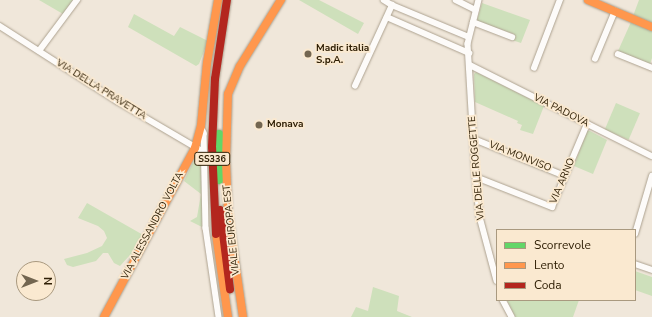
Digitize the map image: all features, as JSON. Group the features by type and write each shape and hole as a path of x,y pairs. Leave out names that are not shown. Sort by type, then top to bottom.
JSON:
{"main road":[{"name":"VIA ALESSANDRO VOLTA","path":"104,317 195,148 201,126 207,62 218,0"},
{"name":"SS336","path":"227,0 215,79 212,147 216,245 228,317"},
{"name":"SS336","path":"234,0 222,80 218,146 223,238 235,317"},
{"name":"VIALE EUROPA EST","path":"243,317 228,213 226,160 228,94 240,66 280,0"},
{"path":"588,0 652,27"}],"street":[{"path":"39,51 77,0"},
{"path":"384,0 392,6 469,37"},
{"path":"456,0 476,10"},
{"name":"VIA DELLE ROGGETTE","path":"479,0 469,37 476,177 480,217 496,277"},
{"path":"534,68 560,0"},
{"path":"356,86 392,6"},
{"path":"595,59 615,11"},
{"path":"387,17 469,53"},
{"path":"473,22 512,37"},
{"name":"VIA DELLA PRAVETTA","path":"0,26 117,102 204,152"},
{"path":"618,54 652,68"},
{"name":"VIA PADOVA","path":"470,65 652,156"},
{"name":"VIA ARNO","path":"476,177 551,207 554,205 587,124"},
{"path":"201,126 204,133 209,256 219,317"},
{"name":"VIA MONVISO","path":"474,139 565,176"},
{"path":"636,231 652,176"},
{"path":"636,264 652,270"},
{"path":"504,301 512,317"}],"green space":[{"path":"39,0 73,0 63,14"},
{"path":"299,0 319,0 364,23 358,34"},
{"path":"639,0 652,0 652,24 633,16"},
{"path":"482,3 530,20 521,43 512,40 514,34 477,20"},
{"path":"134,14 174,36 180,27 208,41 199,64 196,66 128,27"},
{"path":"631,22 652,31 652,58 650,64 618,51"},
{"path":"476,72 544,106 533,134 520,130 522,125 517,123 518,121 475,102 474,74"},
{"path":"616,103 640,113 629,140 605,130"},
{"path":"587,131 590,131 607,140 593,174 574,166"},
{"path":"197,154 201,154 204,210 202,227 190,221 197,217 201,194 184,181"},
{"path":"87,203 145,236 135,254 130,255 120,266 114,263 108,253 103,253 96,261 73,267 67,265 64,259 87,253 102,246 107,238 104,231 98,226 78,218"},
{"path":"636,271 652,277 652,296 636,290"},
{"path":"373,287 399,296 397,311 412,317 351,317 356,307 368,311"},
{"path":"507,301 579,301 573,317 515,317"}],"traffic: fast":[{"path":"219,134 219,180"}],"traffic: slow":[{"path":"104,317 195,148 201,126 207,63 218,0"},
{"path":"243,317 228,213 226,160 228,94 240,66 281,0"},
{"path":"588,0 652,27"},
{"path":"216,234 228,317"}],"traffic: jam":[{"path":"216,234 212,147 215,79 227,0"},
{"path":"220,210 230,289"}],"place":[{"name":"Madic italia S.p.A.","path":"308,54"},
{"name":"Monava","path":"259,125"}]}
